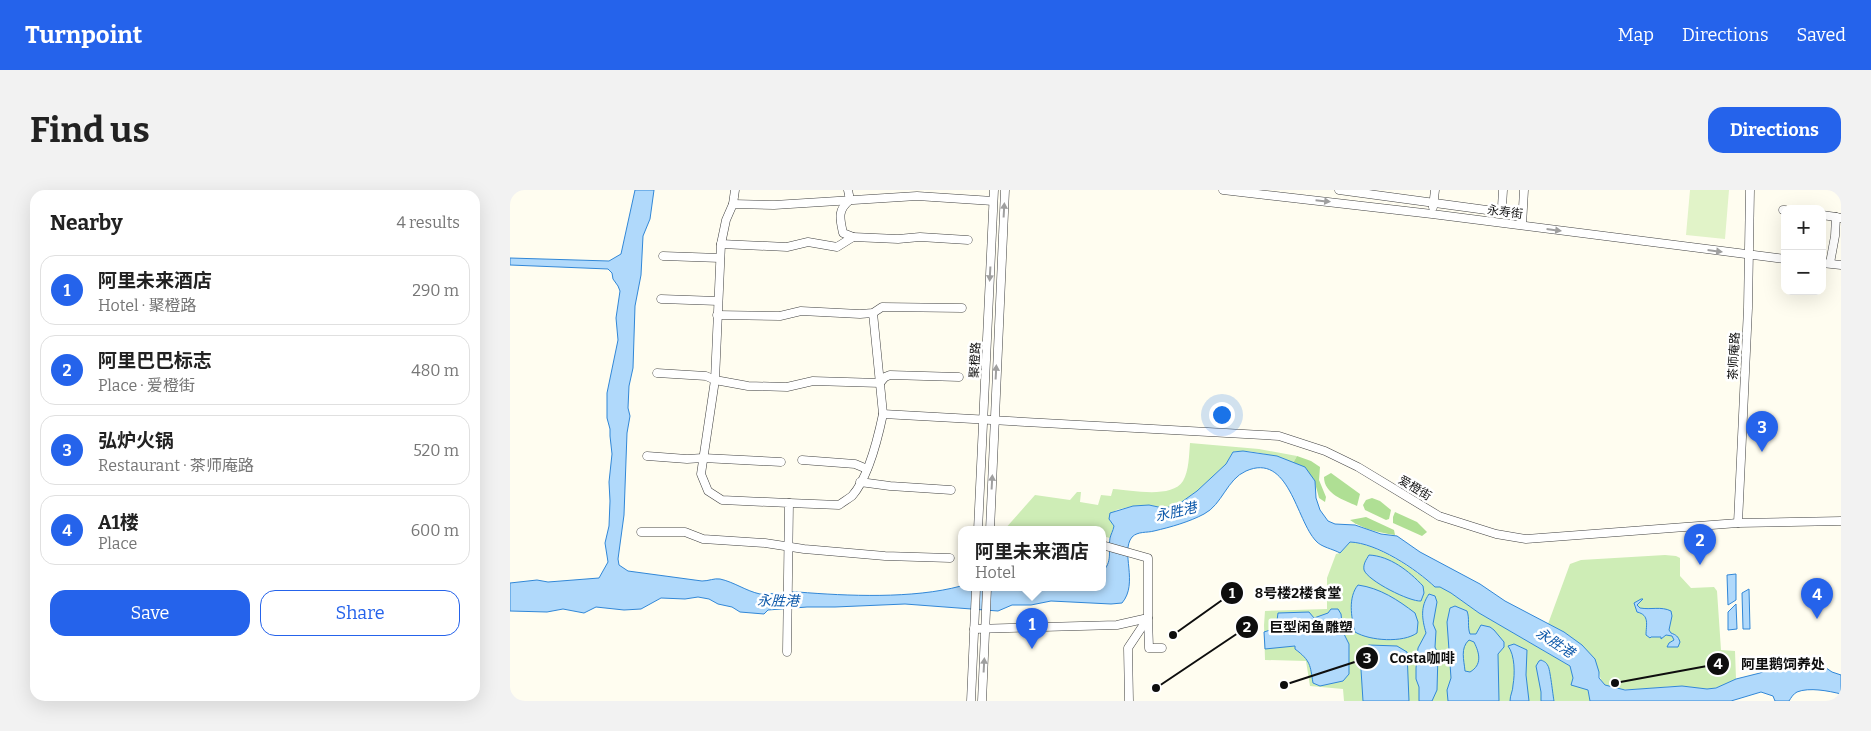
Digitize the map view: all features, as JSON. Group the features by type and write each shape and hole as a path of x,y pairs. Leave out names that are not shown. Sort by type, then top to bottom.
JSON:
{"street":[{"path":"735,190 733,204 726,220 721,244 715,380 701,474 708,491 722,500 839,505 852,495 866,469 877,440 883,414 873,313"},
{"path":"848,190 850,200"},
{"name":"聚橙路","path":"978,526 994,190"},
{"name":"聚橙路","path":"990,526 1004,190"},
{"name":"永寿街","path":"1223,190 1257,192 1781,259"},
{"path":"1339,190 1494,211 1502,207 1503,190"},
{"path":"1432,214 1435,190"},
{"path":"1522,225 1524,190"},
{"name":"茶师庵路","path":"1738,523 1750,190"},
{"path":"733,204 774,205 917,196 993,201"},
{"path":"850,200 843,206 840,218 843,233 853,237 898,239 920,237 968,240"},
{"path":"1838,218 1833,244 1826,263 1841,265"},
{"path":"1833,244 1841,235"},
{"path":"721,244 787,247 808,242 837,247 853,237"},
{"path":"663,256 720,258"},
{"path":"661,299 718,301"},
{"path":"717,315 780,316 800,312 860,314 873,313 882,307 962,308"},
{"path":"657,373 706,376 715,380 748,386 787,387 814,381 880,383"},
{"path":"880,383 885,377 890,375 960,377"},
{"name":"爱橙街","path":"883,414 1279,436 1325,450 1358,467 1439,516 1477,530 1526,539 1738,523 1841,521"},
{"path":"647,456 687,460 704,458 782,462"},
{"path":"802,460 855,464 866,469"},
{"path":"860,482 951,490"},
{"path":"788,503 788,652"},
{"path":"642,532 685,532 703,539 765,543 885,556 950,558"},
{"path":"1106,546 1148,558 1149,648 1162,648"},
{"path":"971,701 976,591"},
{"path":"982,701 987,591"},
{"path":"974,629 1117,625 1148,618"},
{"path":"1129,701 1128,648 1148,618"}],"green space":[{"path":"1690,190 1729,190 1725,239 1686,235"},
{"path":"1190,443 1259,449 1297,456 1293,463 1263,454 1246,451 1233,452 1226,464 1197,491 1176,506 1163,508 1149,505 1133,506 1116,510 1109,519 1114,526 1110,538 1106,537 1106,526 1008,526 1035,495 1070,500 1077,492 1081,492 1080,502 1098,505 1101,495 1111,496 1113,489 1161,492 1178,487 1183,481 1188,463"},
{"path":"1297,456 1311,461 1320,467 1319,480 1326,497 1325,502 1319,498 1316,485 1311,477 1293,463"},
{"path":"1331,473 1360,494 1357,506 1336,496 1327,488 1324,477"},
{"path":"1372,498 1380,501 1391,510 1389,519 1386,520 1365,510 1363,505 1366,500"},
{"path":"1395,512 1417,522 1427,532 1422,536 1393,523"},
{"path":"1366,517 1394,530 1395,535 1366,528 1350,520"},
{"path":"1350,542 1372,547 1395,558 1435,587 1440,587 1451,593 1479,613 1570,666 1572,682 1588,690 1590,701 1344,701 1343,689 1310,686 1306,661 1265,660 1265,611 1327,609 1327,578 1336,554 1340,553"},
{"path":"1665,555 1680,558 1680,576 1691,588 1714,587 1717,591 1721,650 1735,651 1736,679 1711,689 1681,686 1641,689 1611,688 1602,682 1598,671 1582,647 1571,637 1548,624 1570,564 1581,560"}],"water":[{"name":"永胜港","path":"635,190 654,190 650,219 643,236 641,275 635,306 633,368 629,386 628,408 630,416 627,433 624,515 618,559 619,565 628,571 702,581 720,579 760,594 794,592 837,595 901,595 958,587 958,591 1106,591 1106,567 1109,560 1110,538 1114,526 1109,519 1110,513 1133,506 1149,505 1163,508 1176,506 1197,491 1226,464 1233,452 1243,451 1277,456 1305,467 1315,481 1316,498 1320,510 1328,521 1335,524 1355,525 1381,534 1397,536 1420,552 1480,584 1505,601 1564,632 1582,645 1595,659 1599,678 1605,685 1625,690 1682,686 1707,689 1716,688 1736,679 1760,673 1783,662 1793,661 1819,663 1832,672 1841,675 1841,694 1807,690 1796,693 1789,701 1775,701 1773,696 1761,692 1731,701 1590,701 1588,690 1571,685 1573,678 1570,666 1479,613 1451,593 1440,587 1435,587 1396,558 1361,543 1350,542 1340,553 1318,543 1309,531 1290,491 1282,479 1272,471 1261,468 1246,471 1239,475 1215,505 1204,514 1180,524 1134,535 1129,543 1128,551 1129,586 1127,595 1122,603 1051,601 1031,605 1012,605 998,611 905,604 807,607 768,610 764,614 740,612 732,607 698,597 685,599 661,598 641,609 624,610 596,607 584,613 563,609 547,612 510,611 510,583 599,578 608,562 605,543 609,526 609,482 612,454 607,418 607,393 618,340 616,318 620,291 613,279 612,273 608,269 510,265 510,258 609,261 621,254"},
{"path":"1369,555 1392,561 1412,575 1423,586 1424,593 1421,601 1408,598 1390,590 1367,575 1364,566"},
{"path":"1736,574 1736,600 1728,605 1727,575"},
{"path":"1358,585 1388,595 1415,613 1418,622 1417,633 1404,638 1386,640 1355,632 1352,601"},
{"path":"1749,589 1750,629 1743,629 1742,593"},
{"path":"1429,594 1435,596 1437,602 1433,624 1436,631 1435,647 1438,654 1437,690 1432,701 1419,701 1416,668 1418,648 1426,633 1423,613 1424,604"},
{"path":"1643,599 1637,605 1640,608 1671,611 1672,616 1669,630 1678,638 1680,642 1678,647 1667,647 1674,640 1672,636 1666,635 1661,639 1661,637 1650,638 1646,635 1646,618 1637,612 1634,603"},
{"path":"1736,604 1737,629 1728,630 1728,612"},
{"path":"1455,606 1467,611 1470,634 1476,634 1481,625 1490,627 1504,642 1504,647 1498,654 1499,701 1448,701 1447,690 1451,678 1447,622 1450,608","holes":["1469,640 1474,642 1479,655 1478,663 1470,672 1465,671 1464,647"]},
{"path":"1331,609 1338,609 1341,614 1343,632 1349,644 1349,674 1343,681 1320,686 1313,683 1309,664 1295,649 1295,646 1265,649 1264,632 1276,628 1278,613 1309,612 1314,618 1328,613"},
{"path":"1514,644 1527,650 1526,675 1529,701 1510,701 1514,670 1512,654 1508,646"},
{"path":"1369,645 1397,646 1407,652 1409,701 1363,701 1360,654 1362,648"},
{"path":"1541,660 1549,668 1554,701 1541,701 1536,666"}],"place":[{"name":"弘炉火锅","path":"1762,452"},
{"name":"阿里巴巴标志","path":"1700,565"},
{"name":"A1楼","path":"1817,619"},
{"name":"8号楼2楼食堂","path":"1173,635"},
{"name":"阿里未来酒店","path":"1032,649"},
{"name":"阿里鹅饲养处","path":"1615,683"},
{"name":"Costa咖啡","path":"1284,685"},
{"name":"巨型闲鱼雕塑","path":"1156,688"}]}
